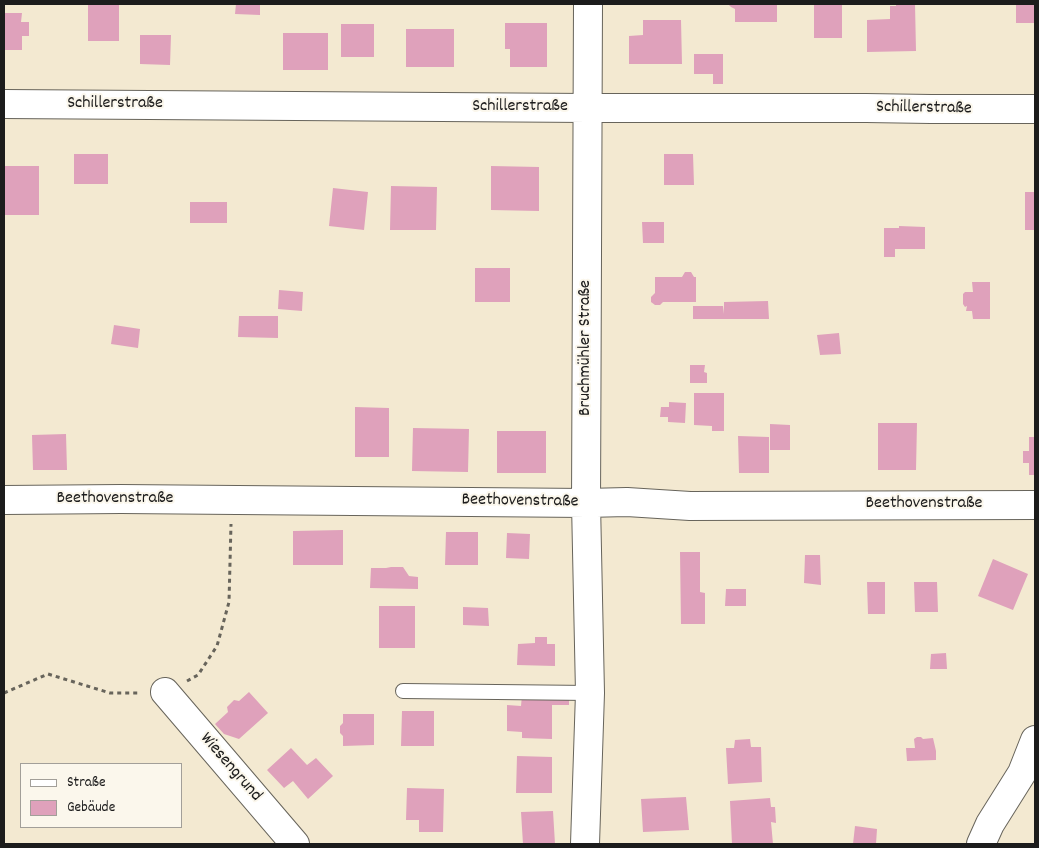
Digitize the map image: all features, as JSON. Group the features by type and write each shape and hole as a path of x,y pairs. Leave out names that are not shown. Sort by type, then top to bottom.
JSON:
{"street":[{"name":"Bruchmühler Straße","path":"585,844 590,692 586,503 588,4"},
{"name":"Schillerstraße","path":"4,104 866,108 931,110 1035,109"},
{"name":"Beethovenstraße","path":"4,500 628,502 690,506 1035,504"},
{"name":"Wiesengrund","path":"165,692 295,844"},
{"path":"981,844 990,824 1022,773 1035,740"}],"lane":[{"path":"403,691 590,692"}],"path":[{"path":"4,693 48,674 110,693 165,692 198,675 217,646 229,602 231,500"}],"building":[{"path":"88,4 119,4 119,41 88,41"},
{"path":"236,4 260,4 260,15 235,14"},
{"path":"728,4 777,4 777,22 735,22 735,9"},
{"path":"896,4 915,4 916,51 867,52 867,20 890,19 890,6 896,6"},
{"path":"1016,4 1035,4 1035,23 1016,23"},
{"path":"814,5 842,5 842,38 814,38"},
{"path":"4,13 22,13 21,22 29,22 29,36 22,36 22,50 4,50"},
{"path":"643,20 681,20 682,64 629,64 629,36 643,35"},
{"path":"505,23 547,23 547,67 510,67 510,49 505,49"},
{"path":"341,24 374,24 374,57 341,57"},
{"path":"406,29 454,29 454,67 406,67"},
{"path":"283,33 328,33 328,70 283,70"},
{"path":"140,35 171,35 170,65 140,64"},
{"path":"694,54 723,54 723,84 713,84 713,74 694,74"},
{"path":"74,154 108,154 108,184 74,184"},
{"path":"664,154 693,154 694,185 664,185"},
{"path":"4,166 39,166 39,215 4,215"},
{"path":"491,166 539,167 539,211 491,210"},
{"path":"391,186 437,187 436,230 390,230"},
{"path":"333,188 368,192 364,230 329,226"},
{"path":"1025,192 1035,192 1035,230 1025,230"},
{"path":"190,202 227,202 227,223 190,223"},
{"path":"642,222 664,222 664,243 643,243"},
{"path":"899,226 925,227 925,249 895,249 895,257 884,257 884,228 899,228"},
{"path":"475,268 510,268 510,302 475,302"},
{"path":"685,272 691,272 696,277 696,302 663,302 660,305 655,305 651,302 651,297 655,293 655,277 682,277"},
{"path":"972,282 990,282 990,319 973,319 972,311 966,311 967,306 965,307 963,304 963,294 965,292 973,292"},
{"path":"279,290 303,292 302,311 278,309"},
{"path":"768,301 769,319 693,319 693,306 723,306 724,314 724,302"},
{"path":"239,316 278,316 278,338 238,337"},
{"path":"114,325 140,329 138,348 111,344"},
{"path":"839,333 841,354 820,355 817,335"},
{"path":"690,365 705,365 704,372 707,373 707,383 690,383"},
{"path":"694,393 724,393 724,431 712,431 712,426 694,425"},
{"path":"669,402 686,403 685,423 668,422 668,417 660,417 661,407 669,407"},
{"path":"355,407 389,408 389,457 355,457"},
{"path":"878,423 917,423 916,470 878,470"},
{"path":"770,424 790,425 790,450 770,450"},
{"path":"413,428 469,429 468,472 412,471"},
{"path":"497,431 546,431 546,473 497,473"},
{"path":"66,434 67,470 33,470 32,435"},
{"path":"738,436 769,437 769,473 739,473"},
{"path":"1029,437 1035,437 1035,475 1029,475 1029,463 1023,463 1023,451 1029,451"},
{"path":"343,530 343,565 293,565 293,531"},
{"path":"446,532 478,532 478,565 445,565"},
{"path":"507,533 530,534 529,559 506,558"},
{"path":"680,552 700,552 700,592 705,593 705,624 681,624"},
{"path":"805,555 820,555 821,585 804,583"},
{"path":"993,559 1028,574 1013,610 978,596"},
{"path":"403,567 409,576 418,577 418,589 370,588 371,568"},
{"path":"867,582 885,582 885,614 868,614"},
{"path":"914,582 937,582 938,612 915,612"},
{"path":"726,589 746,589 746,606 725,606"},
{"path":"379,606 415,606 415,648 379,648"},
{"path":"463,607 488,608 489,626 463,625"},
{"path":"535,637 547,637 547,644 555,644 555,666 517,665 518,644 535,643"},
{"path":"946,653 947,669 930,669 931,654"},
{"path":"249,692 268,713 239,739 224,734 215,724 228,712 227,707 234,700 239,701"},
{"path":"522,695 569,696 569,705 552,705 552,739 522,738 522,732 507,731 507,705 521,706"},
{"path":"402,711 434,711 434,746 401,746"},
{"path":"343,714 374,714 374,745 343,746 340,726 343,723"},
{"path":"917,737 923,739 933,738 936,760 907,761 906,748 915,748 914,739"},
{"path":"750,739 751,747 761,747 762,782 728,784 726,748 734,748 735,740"},
{"path":"291,748 307,765 316,758 333,776 308,799 293,781 284,788 267,770"},
{"path":"517,756 552,757 552,793 516,793"},
{"path":"407,788 444,789 443,832 419,832 419,820 406,820"},
{"path":"686,797 689,830 643,832 641,799"},
{"path":"770,798 771,807 775,807 776,823 771,822 773,844 732,844 730,801"},
{"path":"553,811 555,844 523,844 521,812"},
{"path":"855,826 877,829 876,844 853,844"}]}
